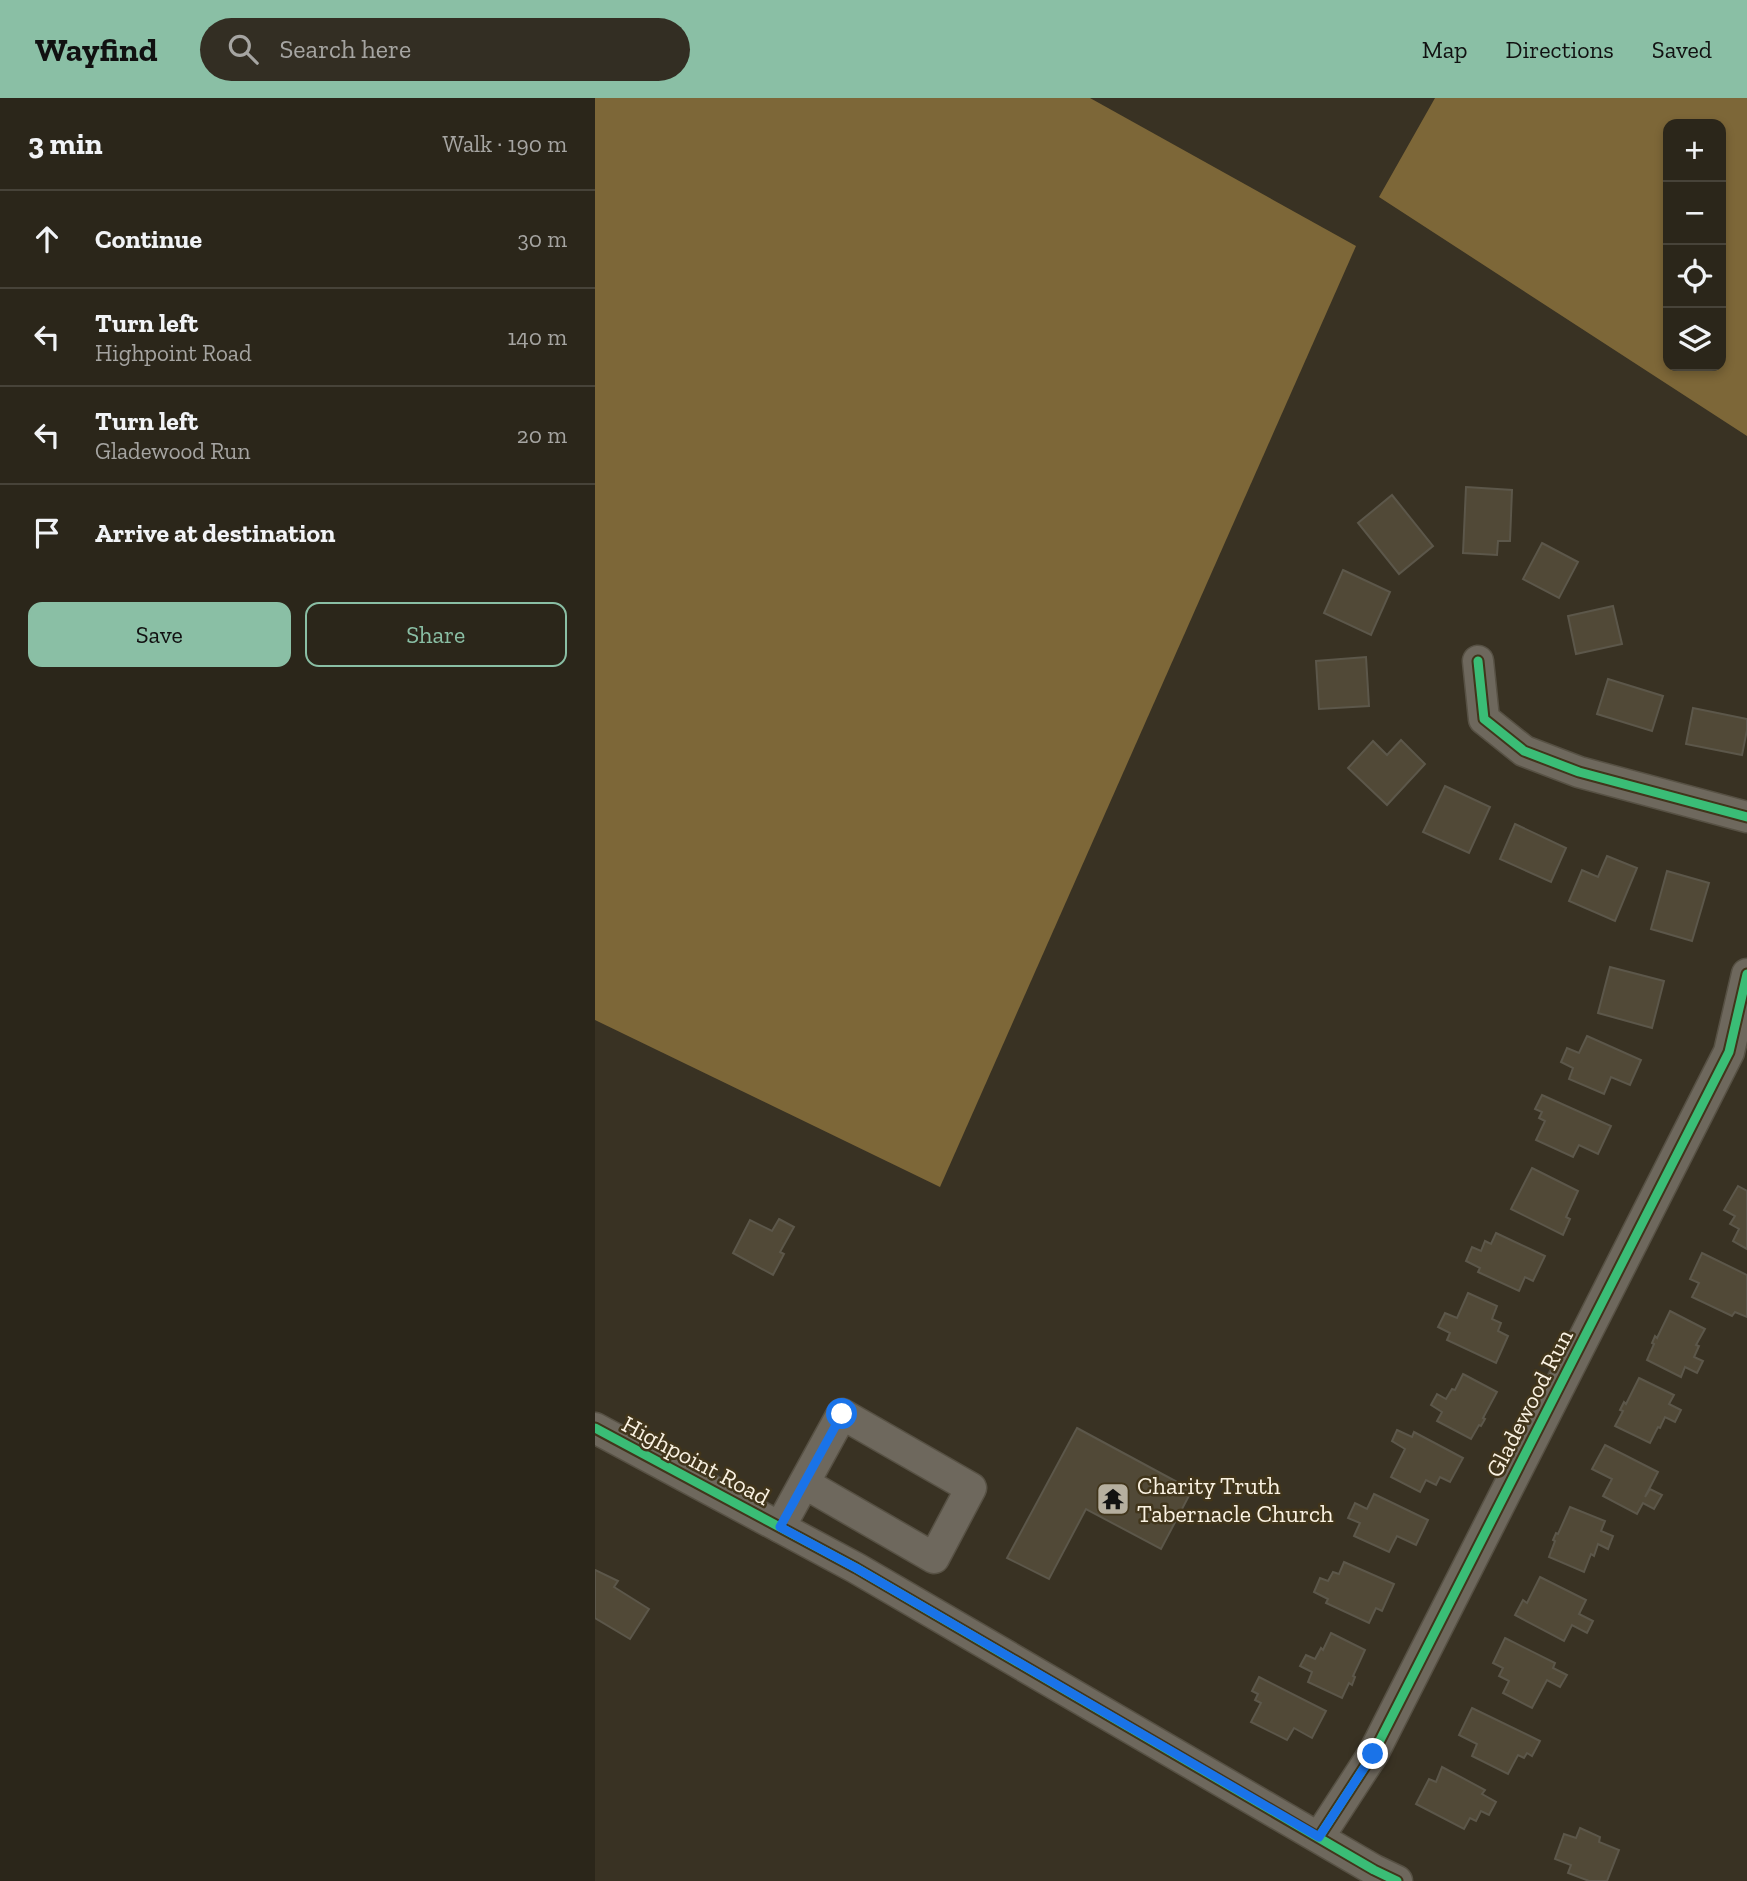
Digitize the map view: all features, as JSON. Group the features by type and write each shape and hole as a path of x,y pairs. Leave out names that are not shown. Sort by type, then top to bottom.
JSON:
{"street":[{"path":"1478,661 1484,719 1524,751 1580,772 1747,817"},
{"name":"Gladewood Run","path":"1319,1837 1373,1754 1729,1052 1747,974"},
{"path":"780,1527 804,1483 842,1414 971,1488 934,1558 804,1483"},
{"name":"Highpoint Road","path":"595,1428 856,1568 1397,1881"}],"shaded area":[{"path":"595,98 1090,98 1356,246 940,1187 595,1020"},
{"path":"1435,98 1747,98 1747,436 1379,197"}],"building":[{"path":"1466,487 1512,490 1510,541 1498,541 1497,555 1463,553"},
{"path":"1392,495 1433,546 1399,574 1358,523"},
{"path":"1542,543 1578,562 1559,598 1523,579"},
{"path":"1343,570 1390,592 1371,635 1324,613"},
{"path":"1613,606 1622,644 1576,654 1568,616"},
{"path":"1366,657 1369,706 1319,709 1316,661"},
{"path":"1608,679 1663,696 1652,731 1597,714"},
{"path":"1693,708 1747,719 1742,755 1686,744"},
{"path":"1401,740 1425,764 1387,805 1348,768 1373,741 1387,755"},
{"path":"1445,786 1490,807 1469,853 1423,832"},
{"path":"1515,824 1566,848 1551,882 1500,859"},
{"path":"1607,856 1637,868 1615,921 1569,901 1582,870 1598,877"},
{"path":"1667,871 1709,883 1692,941 1651,929"},
{"path":"1610,967 1664,981 1652,1028 1598,1013"},
{"path":"1587,1036 1641,1060 1630,1085 1611,1077 1604,1094 1569,1079 1573,1068 1561,1062 1567,1048 1579,1053"},
{"path":"1542,1095 1611,1126 1598,1154 1579,1145 1573,1157 1536,1140 1545,1121 1539,1118 1542,1112 1535,1109"},
{"path":"1532,1168 1578,1191 1566,1217 1570,1219 1563,1235 1511,1209"},
{"path":"1738,1186 1747,1191 1747,1249 1733,1241 1739,1229 1730,1224 1735,1216 1724,1210"},
{"path":"779,1219 794,1227 780,1252 784,1254 773,1275 733,1253 750,1220 772,1231"},
{"path":"1496,1233 1545,1256 1533,1281 1525,1277 1519,1291 1478,1272 1480,1268 1466,1261 1472,1247 1481,1251 1485,1241 1491,1244"},
{"path":"1702,1253 1747,1275 1747,1317 1735,1312 1732,1316 1692,1297 1699,1283 1690,1279"},
{"path":"1468,1293 1497,1306 1492,1319 1501,1323 1498,1331 1508,1336 1496,1363 1447,1340 1450,1333 1438,1327 1445,1313 1457,1318"},
{"path":"1670,1311 1705,1329 1696,1345 1699,1346 1694,1357 1703,1361 1697,1373 1685,1367 1681,1377 1647,1360 1655,1336 1657,1338"},
{"path":"1463,1374 1497,1392 1483,1418 1485,1419 1471,1439 1437,1421 1442,1412 1431,1405 1437,1394 1446,1399 1452,1389 1455,1390"},
{"path":"1639,1378 1674,1395 1669,1404 1681,1410 1675,1422 1665,1417 1650,1443 1615,1426 1623,1411 1620,1410 1624,1402 1626,1404"},
{"name":"Charity Truth Tabernacle Church","path":"1077,1428 1192,1490 1161,1549 1086,1509 1049,1579 1007,1558"},
{"path":"1397,1430 1412,1437 1414,1432 1463,1458 1450,1482 1440,1477 1436,1485 1426,1480 1420,1492 1391,1477 1405,1449 1392,1441"},
{"path":"1605,1445 1658,1472 1645,1497 1650,1489 1662,1495 1654,1509 1643,1503 1637,1514 1603,1496 1612,1479 1592,1469"},
{"path":"1374,1494 1428,1520 1416,1545 1397,1536 1389,1552 1354,1536 1360,1523 1348,1518 1355,1503 1367,1509"},
{"path":"1570,1507 1605,1521 1601,1531 1613,1536 1608,1549 1598,1544 1584,1572 1549,1557 1555,1541 1553,1540"},
{"path":"1344,1562 1394,1584 1382,1611 1376,1608 1369,1623 1326,1603 1328,1599 1314,1592 1320,1578 1328,1581 1333,1572 1339,1574"},
{"path":"595,1570 618,1581 614,1587 649,1609 630,1639 595,1618"},
{"path":"1540,1577 1586,1600 1579,1614 1593,1621 1587,1633 1572,1625 1564,1641 1515,1615 1523,1600 1527,1603"},
{"path":"1331,1633 1365,1650 1353,1676 1352,1685 1349,1683 1342,1698 1308,1682 1312,1672 1300,1666 1306,1655 1315,1659"},
{"path":"1505,1638 1555,1663 1553,1668 1567,1675 1560,1687 1547,1680 1532,1708 1503,1693 1509,1681 1499,1676 1503,1668 1493,1663"},
{"path":"1259,1677 1326,1711 1312,1738 1294,1728 1287,1740 1251,1722 1261,1703 1255,1700 1258,1694 1252,1691"},
{"path":"1472,1708 1540,1741 1532,1756 1527,1753 1524,1758 1518,1755 1508,1774 1472,1756 1477,1744 1459,1735"},
{"path":"1442,1767 1485,1790 1482,1794 1496,1802 1489,1815 1481,1811 1476,1821 1470,1818 1464,1829 1416,1804 1429,1779 1436,1782"},
{"path":"1580,1828 1600,1837 1599,1842 1619,1850 1607,1881 1589,1881 1568,1873 1571,1865 1555,1859 1564,1834 1576,1838"}],"cycle path":[{"path":"1478,661 1484,719 1524,751 1579,772 1747,817"},
{"path":"1319,1837 1373,1754 1729,1052 1747,974"},
{"path":"595,1428 856,1568 1397,1881"}],"place":[{"name":"Charity Truth Tabernacle Church","path":"1113,1499"}],"route":[{"path":"842,1414 780,1527 856,1568 1319,1837 1373,1754"}]}
